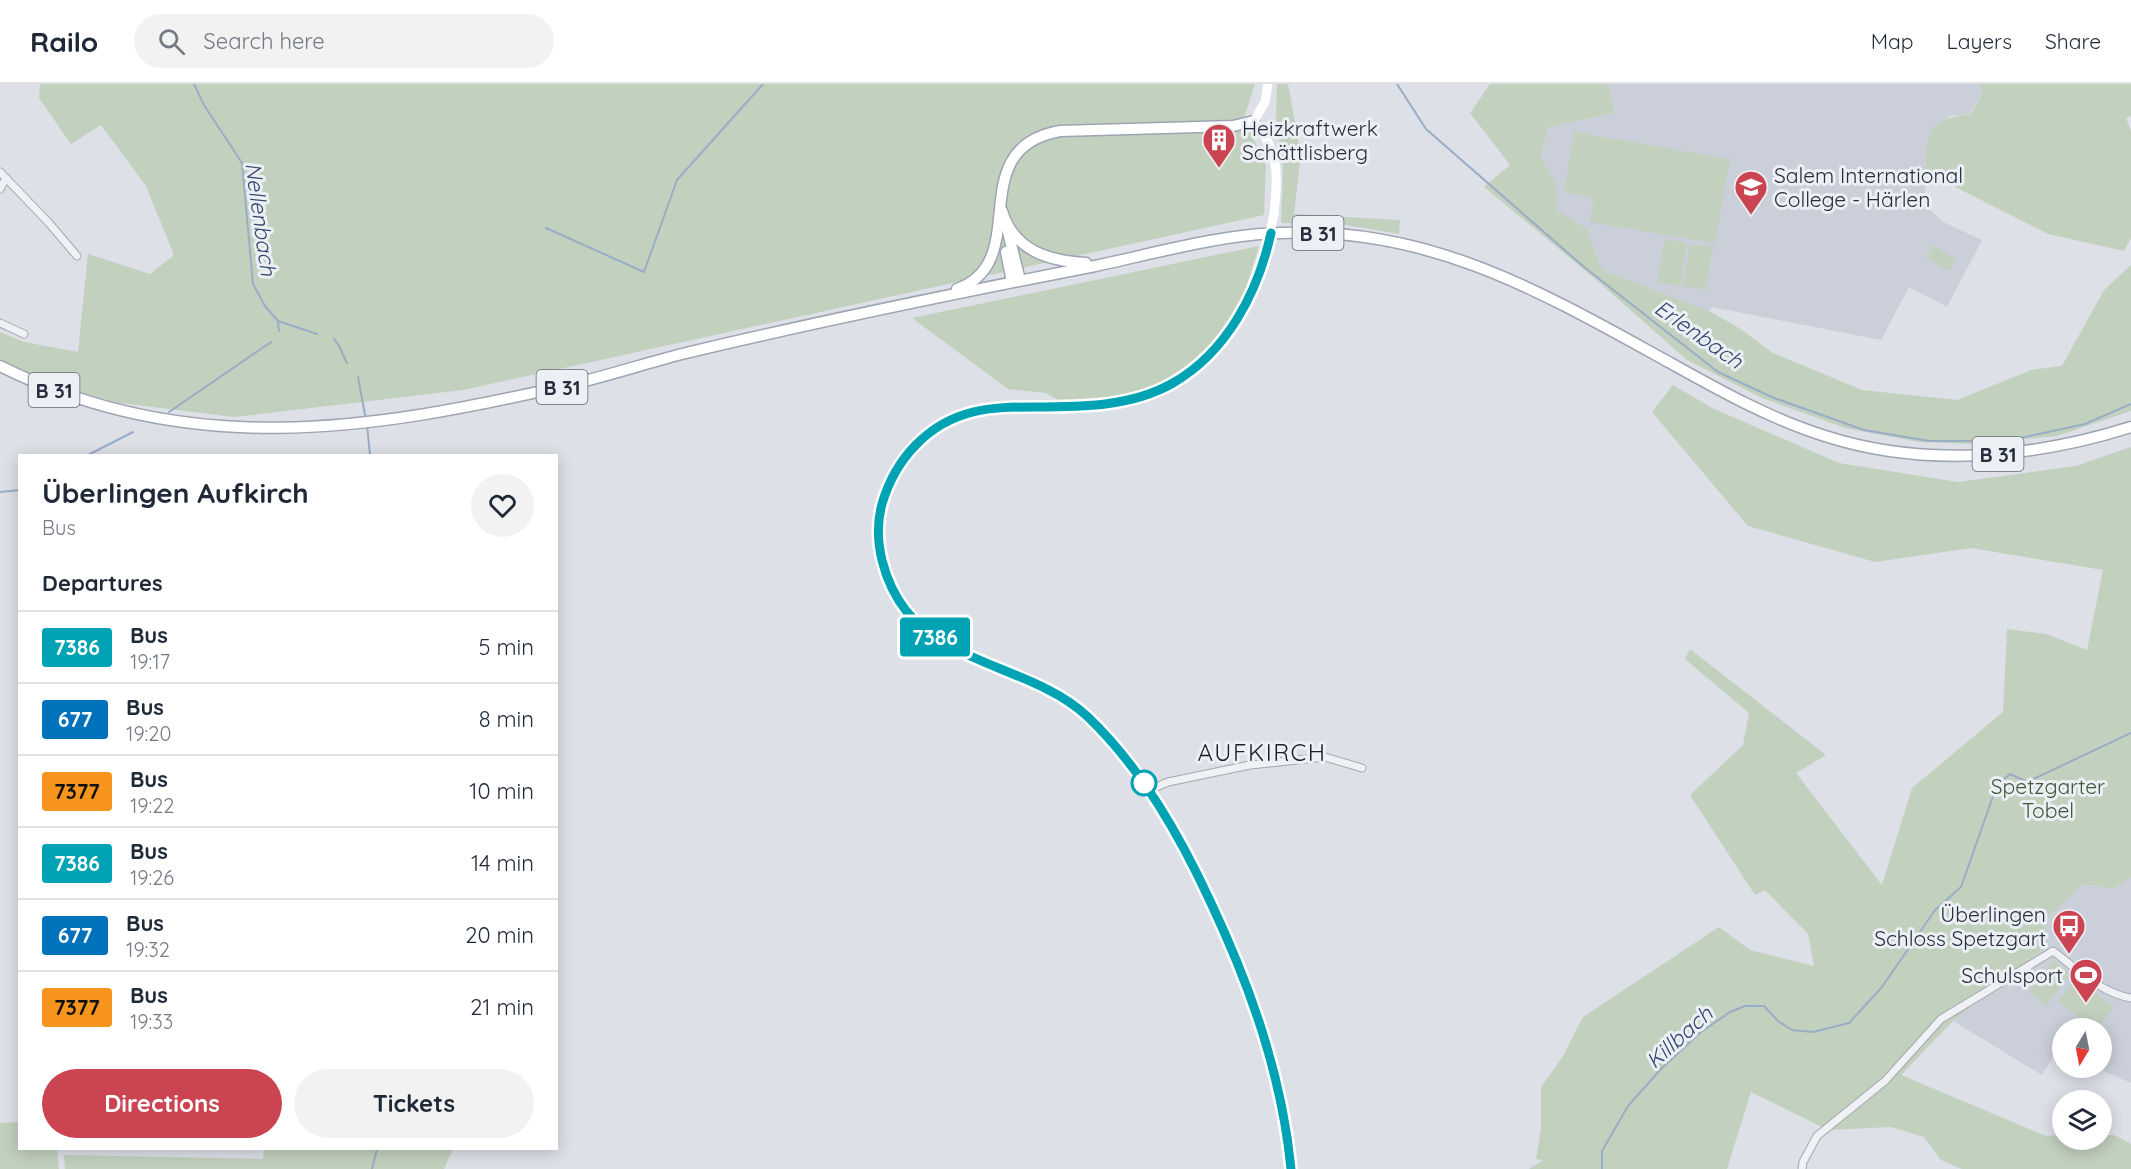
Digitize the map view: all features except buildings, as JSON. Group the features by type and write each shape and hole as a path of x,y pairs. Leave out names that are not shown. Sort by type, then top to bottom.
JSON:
{"main road":[{"path":"935,298 964,287 981,274 992,258 1001,218 1001,199 1006,171 1022,149 1037,139 1052,133 1088,130 1233,126 1254,121"},
{"path":"1001,218 1014,233 1040,255 1061,262 1101,264"},
{"path":"1001,218 1016,281"},
{"name":"B 31","path":"0,366 67,395 109,408 183,423 258,428 373,422 422,415 568,385 679,355 935,298 1205,242 1255,235 1330,233 1380,239 1460,259 1515,281 1593,320 1740,402 1805,429 1863,446 1930,454 2008,453 2076,443 2131,427"}],"street":[{"path":"1268,84 1265,102 1254,121 1270,143 1276,160 1277,186 1274,214 1265,258 1253,289 1232,326 1199,364 1156,392 1091,407 1003,407 973,412 945,423 922,438 902,459 890,482 881,508 879,536 885,571 894,594 909,615 934,636 963,652 1028,679 1082,711 1121,752 1149,790 1196,870 1227,938 1256,1011 1276,1076 1291,1169"},
{"path":"0,189 3,175"},
{"path":"3,175 77,256"},
{"path":"0,323 24,334"},
{"path":"1149,790 1167,782 1261,764 1325,757 1362,768"},
{"path":"1802,1169 1803,1162 1817,1136 1885,1081 1941,1019 2053,951 2099,986 2120,996 2131,998"}],"shaded area":[{"name":"Salem International College - Härlen","path":"1608,84 1980,84 1982,94 1970,114 1949,116 1927,142 1925,198 1928,208 1943,222 1982,240 1947,307 1909,287 1881,340 1712,307 1709,311 1602,270 1587,229 1556,210 1556,183 1541,157 1548,127 1615,113"},
{"path":"2131,877 2131,1083 2112,1075 2112,1018 2052,1018 2052,1059 2042,1075 1953,1021 2040,951 2046,920 2083,884 2114,889"}],"green space":[{"path":"40,84 1255,84 1244,118 1266,166 1264,215 463,390 234,417 120,403 67,390 0,360 0,332 24,342 78,352 88,254 150,274 174,255 146,186 101,125 71,144 39,98"},
{"path":"1277,84 1288,84 1301,154 1294,214 1400,220 1399,234 1340,224 1281,223 1283,169 1276,117"},
{"path":"1490,84 1608,84 1615,113 1548,127 1541,157 1556,183 1557,210 1587,229 1602,270 1709,311 1739,328 1773,353 1862,390 1957,400 2031,370 2062,366 2104,290 2131,265 2131,411 2057,436 1974,444 1919,442 1845,428 1762,398 1687,360 1593,277 1484,187 1510,165 1470,113"},
{"path":"1980,84 2131,84 2131,116 2126,118 2131,131 2131,238 2124,251 2048,234 1926,172 1927,146 1932,130 1945,120 1971,114 1982,94"},
{"path":"1574,132 1730,159 1715,243 1590,222 1594,198 1564,192"},
{"path":"1665,239 1687,243 1680,286 1657,282"},
{"path":"1690,244 1713,247 1706,290 1683,286"},
{"path":"1933,245 1956,259 1949,271 1926,257"},
{"path":"1259,246 1245,291 1231,318 1208,347 1189,365 1163,383 1107,399 1060,401 1046,393 1008,389 912,318"},
{"name":"Spetzgarter Tobel","path":"1673,385 1712,408 1839,463 1958,482 2076,466 2131,447 2131,877 2114,889 2083,884 2046,920 2040,951 1953,1021 1901,1075 2046,1136 2052,1136 2052,1150 2112,1150 2112,1135 2114,1135 2131,1144 2131,1169 1962,1169 1941,1160 1924,1137 1891,1127 1828,1130 1751,1092 1727,1169 1529,1169 1543,1160 1536,1159 1541,1129 1541,1087 1563,1056 1583,1017 1719,927 1750,950 1814,966 1808,934 1765,890 1755,895 1690,795 1743,745 1749,713 1685,659 1690,649 1826,755 1796,773 1882,885 1912,788 2003,712 2007,629 2046,634 2087,650 2103,570 1971,548 1875,562 1748,526 1652,412"},
{"path":"2054,961 2071,974 2046,1006 2029,992"},
{"name":"Schulsport","path":"2076,978 2114,1007 2106,1018 2080,1018 2058,1001"},
{"path":"18,1122 18,1150 57,1150 59,1169 0,1169 0,1123"},
{"path":"264,1150 453,1150 444,1169 65,1169 64,1155 263,1159"}],"waterway":[{"name":"Nellenbach","path":"194,84 204,105 242,163 253,284 265,306 278,321 317,334"},
{"name":"Erlenbach","path":"546,228 644,272 677,180 763,84"},
{"name":"Erlenbach","path":"1397,84 1426,129 1584,267 1718,372 1774,398 1864,430 1929,441 2006,441 2085,424 2131,404"},
{"path":"278,321 279,331"},
{"name":"Nellenbach","path":"334,339 347,363"},
{"path":"169,412 271,342"},
{"name":"Nellenbach","path":"358,377 366,420"},
{"name":"Nellenbach","path":"367,425 370,454"},
{"path":"90,454 133,432"},
{"path":"0,492 18,490"},
{"name":"Killbach","path":"1602,1169 1602,1151 1628,1106 1662,1068 1701,1032 1730,1012 1745,1006 1764,1006 1778,1021 1792,1030 1813,1032 1849,1023 1882,987 1935,910 1961,887 1997,785 2010,774 2027,782 2131,733"},
{"name":"Nellenbach","path":"372,1169 377,1150"}],"bus line":[{"name":"7386","path":"1271,233 1258,277 1241,313 1215,347 1191,371 1156,392 1127,400 1091,407 1003,407 973,412 945,423 922,438 902,459 890,482 881,508 879,536 885,571 894,594 909,615 934,636 963,652 1028,679 1082,711 1121,752 1149,790 1196,870 1227,938 1256,1011 1276,1076 1291,1169"}],"place":[{"name":"Heizkraftwerk Schättlisberg","path":"1219,169"},
{"name":"Salem International College - Härlen","path":"1751,216"},
{"name":"Überlingen Schloss Spetzgart","path":"2069,955"},
{"name":"Schulsport","path":"2086,1004"}],"district":[{"name":"AUFKIRCH","path":"1262,752"}]}
